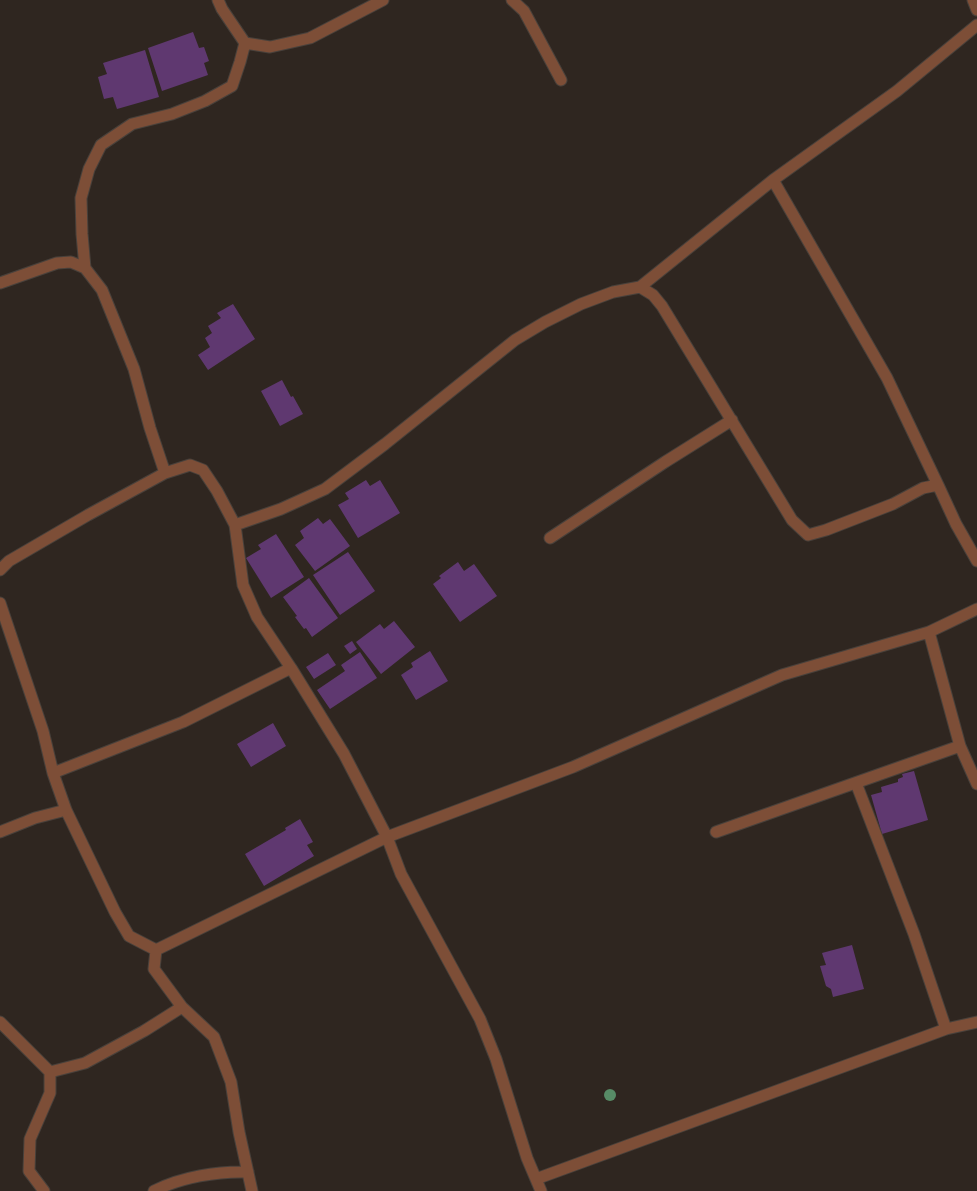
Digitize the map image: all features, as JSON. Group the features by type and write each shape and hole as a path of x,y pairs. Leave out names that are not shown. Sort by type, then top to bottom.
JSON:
{"street":[{"path":"218,0 222,9 245,43 270,47 310,38 383,0"},
{"path":"512,0 524,11 561,80"},
{"path":"973,0 977,10"},
{"path":"235,526 281,510 325,489 385,444 515,340 545,322 581,304 613,292 640,287 773,180 897,91 977,24"},
{"path":"85,268 81,198 89,169 101,145 132,124 172,114 205,102 232,86 245,43"},
{"path":"773,180 888,378 956,524 977,561"},
{"path":"0,283 57,263 71,262 85,268 102,290 134,370 150,428 165,473"},
{"path":"640,287 653,295 662,306 792,520 808,535 826,530 894,504 923,488 938,485"},
{"path":"550,538 665,462 732,420"},
{"path":"0,570 9,562 88,515 165,473 190,465 203,470 217,491 235,526 243,585 256,617 291,668 344,754 387,837 401,874 480,1020 496,1059 527,1158 541,1191"},
{"path":"0,603 43,731 53,773 66,810 115,912 129,936 156,950"},
{"path":"156,950 387,837 573,767 782,675 929,632 977,609"},
{"path":"929,632 960,746 977,784"},
{"path":"53,773 183,722 291,668"},
{"path":"716,832 960,746"},
{"path":"856,783 914,934 946,1029"},
{"path":"0,832 35,818 66,810"},
{"path":"156,950 154,969 182,1007 214,1037 231,1082 239,1132 252,1191"},
{"path":"50,1072 85,1063 144,1031 182,1007"},
{"path":"0,1022 50,1072 50,1093 30,1139 29,1171 44,1191"},
{"path":"536,1179 946,1029 977,1022"},
{"path":"154,1191 161,1187 192,1177 248,1172"}],"building":[{"path":"193,32 199,48 204,47 209,61 204,63 208,75 162,91 148,48"},
{"path":"145,50 159,97 117,109 113,97 104,99 98,77 107,74 103,63"},
{"path":"233,304 255,339 208,370 198,355 210,347 205,338 212,333 208,326 221,318 217,313"},
{"path":"282,380 291,397 293,396 303,414 280,426 261,391"},
{"path":"366,480 370,486 380,480 400,513 358,538 338,505 349,499 345,493"},
{"path":"318,518 323,524 330,519 350,546 315,571 295,545 304,538 300,531"},
{"path":"276,534 304,577 271,598 246,558 261,549 258,545"},
{"path":"348,552 375,591 340,615 313,575"},
{"path":"458,562 464,571 474,564 497,596 460,622 433,584 441,578 439,576"},
{"path":"309,578 338,618 312,637 306,628 304,629 295,617 297,616 283,597"},
{"path":"394,621 415,647 381,674 356,642 380,624 384,629"},
{"path":"352,641 357,649 350,654 344,646"},
{"path":"430,651 448,681 416,700 401,675 413,667 411,663"},
{"path":"360,652 377,678 330,709 317,690 345,671 341,665"},
{"path":"328,653 336,665 314,679 306,667"},
{"path":"273,723 286,746 251,767 237,744"},
{"path":"914,771 928,820 882,834 871,795 882,792 881,787 898,782 898,779 903,777 902,774"},
{"path":"300,819 313,842 307,845 314,856 264,886 245,854 286,830 285,828"},
{"path":"852,945 864,989 833,997 831,989 826,986 820,966 826,965 822,953"}]}
